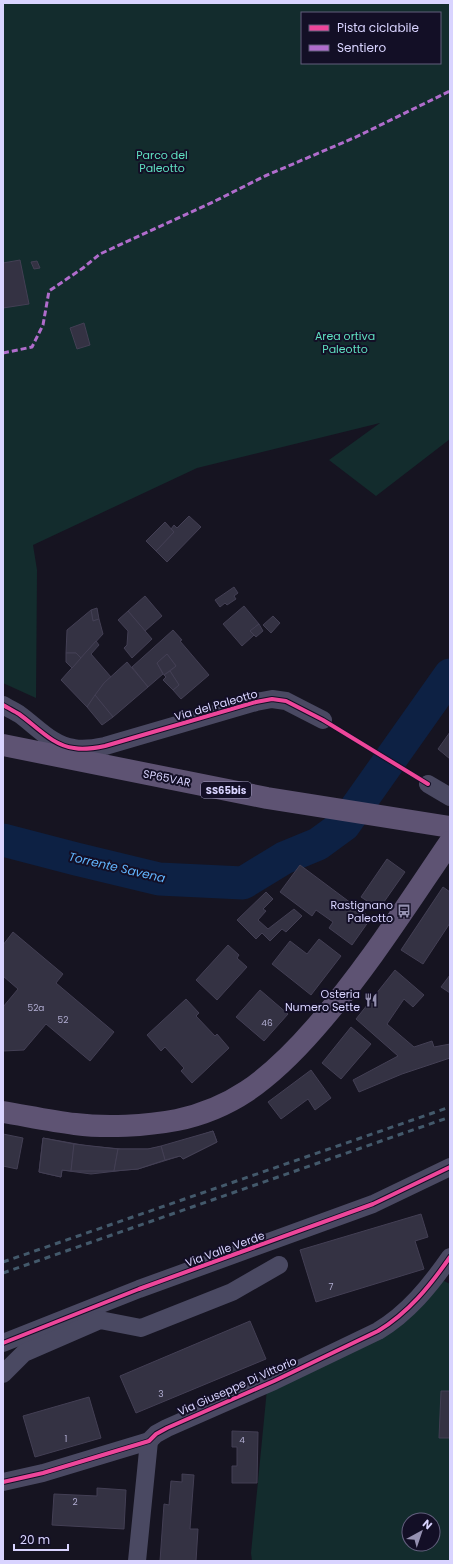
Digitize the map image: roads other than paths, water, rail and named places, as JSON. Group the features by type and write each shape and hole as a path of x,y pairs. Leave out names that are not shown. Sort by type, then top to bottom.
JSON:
{"main road":[{"name":"SP65VAR","path":"3,746 267,798 450,827"},
{"path":"3,1112 75,1124 114,1126 147,1124 178,1120 210,1110 247,1091 272,1071 302,1042 352,984 400,918 450,842"}],"street":[{"name":"Via del Paleotto","path":"3,705 58,743 72,748 85,749 105,746 256,702 272,699 286,701 323,720"},
{"path":"428,784 450,797"},
{"name":"Via Valle Verde","path":"3,1343 139,1289 373,1204 450,1167"},
{"name":"Via Giuseppe Di Vittorio","path":"3,1482 43,1473 148,1441 156,1434 167,1428 274,1381 378,1331 394,1321 413,1304 450,1257"},
{"path":"3,1374 24,1353 100,1320 141,1328 232,1292 279,1265"},
{"path":"137,1561 148,1441"}],"waterway":[{"name":"Torrente Savena","path":"3,840 159,879 243,883 284,858 318,844 344,825 450,675"}],"railway":[{"path":"3,1262 450,1107"},
{"path":"3,1273 450,1117"}],"place":[{"name":"Rastignano Paleotto","path":"404,911"},
{"name":"Osteria Numero Sette","path":"371,1000"}],"park label":[{"name":"Parco del Paleotto","path":"162,161"},
{"name":"Area ortiva Paleotto","path":"345,342"}]}
